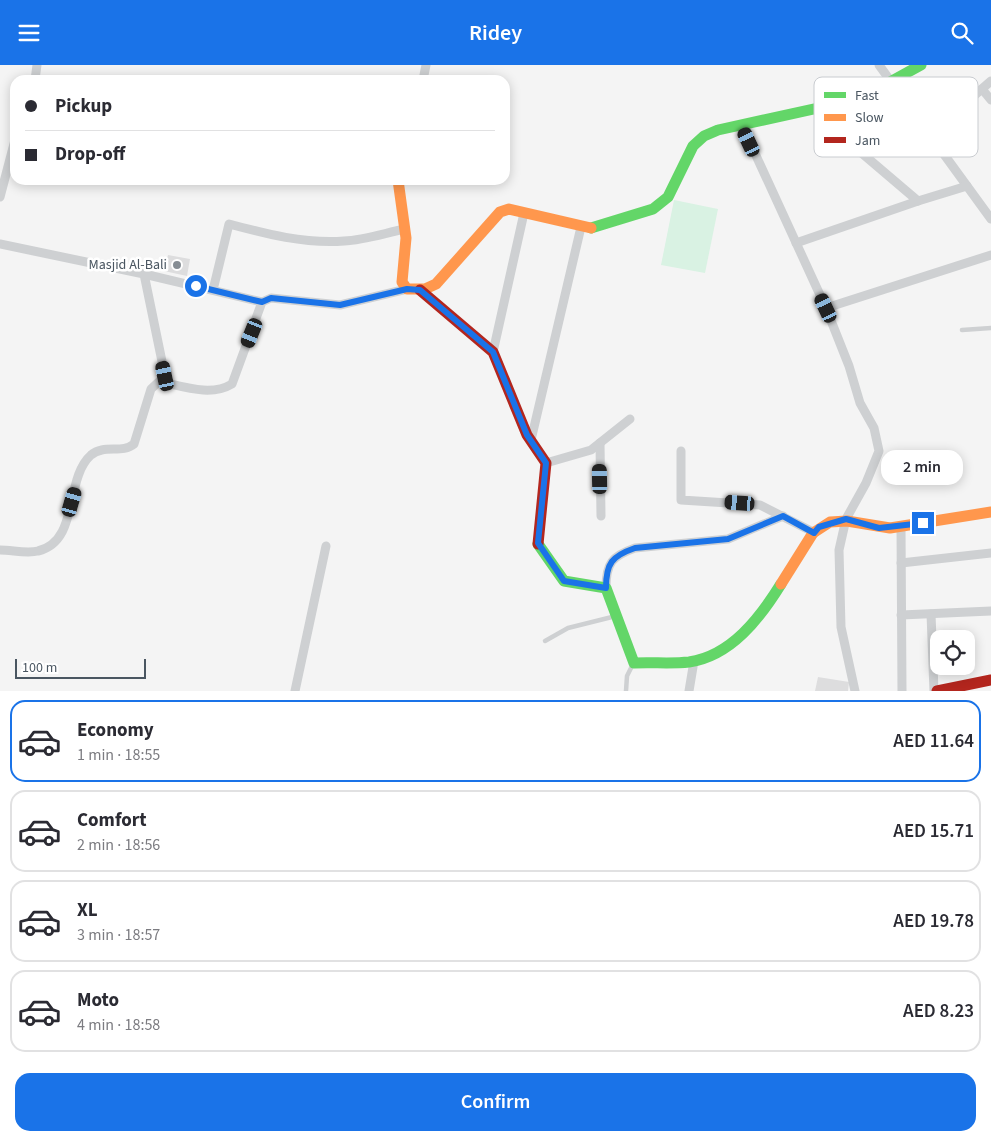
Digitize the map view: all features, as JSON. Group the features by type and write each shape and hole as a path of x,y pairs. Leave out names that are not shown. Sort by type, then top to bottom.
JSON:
{"street":[{"path":"879,65 887,77"},
{"path":"899,77 921,65"},
{"path":"978,92 991,81"},
{"path":"982,89 991,100"},
{"path":"0,244 144,274 262,302 271,298 340,305 407,289 420,290 436,284 500,212 509,209 588,229 653,209 660,204 674,186 685,159 693,146 704,136 742,125 814,109"},
{"path":"742,125 826,308 849,366 860,403 874,428 879,451 866,483 846,519 839,550 841,627 855,691"},
{"path":"866,157 918,201"},
{"path":"945,157 991,219"},
{"path":"0,197 10,159"},
{"path":"399,185 406,238 402,282 407,289"},
{"path":"796,243 966,186"},
{"path":"493,352 524,213"},
{"path":"213,290 229,224 267,234 314,241 345,241 405,229"},
{"path":"531,440 581,227"},
{"path":"826,308 991,255"},
{"path":"144,274 166,376 170,384 190,389 222,390 232,384 262,302"},
{"path":"420,290 493,352 531,440 546,463 538,543 564,581 606,588"},
{"path":"0,550 37,551 51,546 58,539 67,519 85,463 92,454 100,450 128,449 134,444 151,389 166,376"},
{"path":"546,463 591,450 630,419"},
{"path":"600,443 601,516"},
{"path":"681,451 681,500 760,505 814,533"},
{"path":"783,516 728,539 635,548 622,552 609,565 606,572 606,588 618,615 634,663 694,661 725,649 748,629 778,589 819,527 846,519 879,528 901,527 991,512"},
{"path":"901,527 902,691"},
{"path":"295,691 326,546"},
{"path":"901,563 991,553"},
{"path":"901,615 991,611"},
{"path":"931,614 936,691 984,685"},
{"path":"689,691 694,661"}],"lane":[{"path":"962,330 991,327"},
{"path":"545,641 568,628 618,615"},
{"path":"626,691 627,676 634,663"}],"green space":[{"path":"674,200 718,209 705,273 661,265"}],"building":[{"name":"Masjid Al-Bali","path":"168,255 190,259 187,276 164,271"},
{"path":"818,677 849,682 848,691 815,691"}],"traffic: fast":[{"path":"899,77 921,65"},
{"path":"591,228 653,209 668,197 693,146 704,136 718,130 814,109"},
{"path":"538,544 564,581 606,588 634,663 689,662 718,652 731,644 754,622 781,584"}],"traffic: slow":[{"path":"399,185 406,238 402,282 407,289 425,289 436,284 500,212 509,209 591,228"},
{"path":"781,584 813,533 830,522 847,521 890,528 991,512"}],"traffic: jam":[{"path":"420,290 493,352 527,435 546,463 538,544"},
{"path":"937,691 991,680"}],"place":[{"name":"Masjid Al-Bali","path":"177,265"}],"route":[{"path":"196,286 262,302 271,298 302,299 340,305 407,289 420,290 493,352 527,435 546,463 538,543 564,581 606,588 606,572 609,565 622,552 635,548 717,541 737,537 783,516 814,533 819,527 846,519 879,528 923,523"}]}
